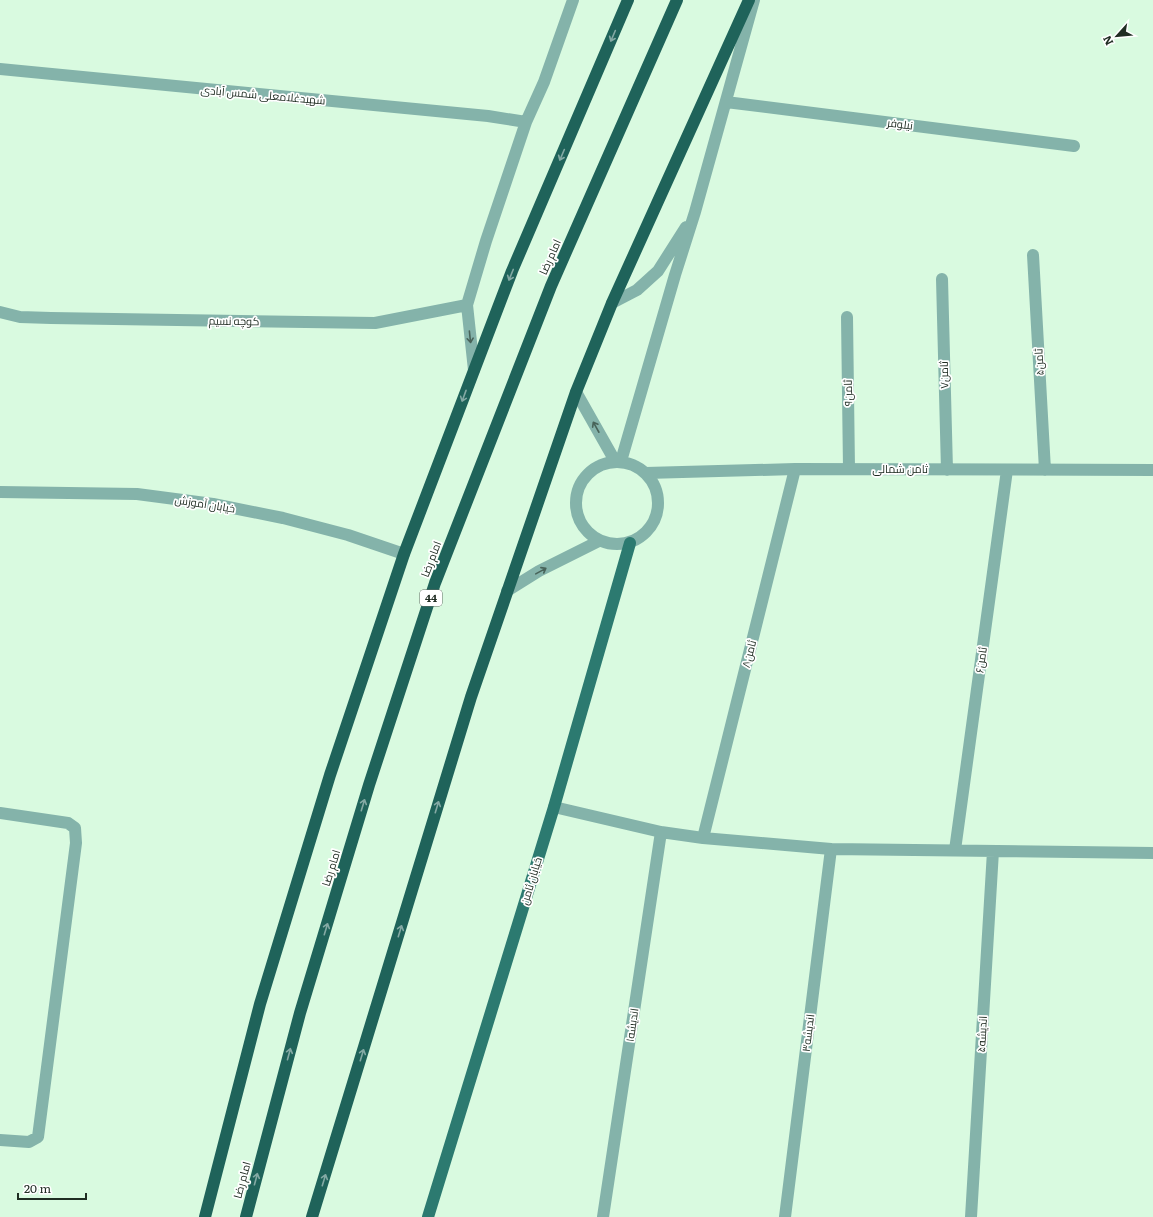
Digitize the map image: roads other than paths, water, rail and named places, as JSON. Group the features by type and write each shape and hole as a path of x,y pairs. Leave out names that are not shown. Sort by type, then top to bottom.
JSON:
{"highway":[{"path":"205,1217 260,1004 330,774 404,554 512,271 628,0"},
{"name":"امام رضا","path":"246,1217 300,1013 369,785 435,583 551,286 677,0"},
{"path":"312,1217 470,697 576,392 612,303 749,0"}],"main road":[{"name":"خیابان ثامن","path":"428,1217 554,807 630,543"}],"street":[{"path":"474,370 467,305 486,241 526,122 544,82 573,0"},
{"path":"618,461 695,212 754,0"},
{"name":"شهیدغلامعلی شمس آبادی","path":"0,69 488,116 526,122"},
{"name":"نیلوفر","path":"726,102 1074,146"},
{"path":"612,303 637,290 658,271 695,212"},
{"name":"ثامن۵","path":"1033,255 1045,470"},
{"name":"ثامن۷","path":"942,279 946,470"},
{"name":"کوچه نسیم","path":"0,312 20,317 51,318 375,323 467,305"},
{"name":"ثامن۹","path":"847,318 849,469"},
{"path":"576,392 618,461"},
{"path":"618,461 635,465 646,473 656,487 659,504 655,521 649,530 645,535 630,543 614,545 598,541 582,526 575,505 580,484 594,468 618,461"},
{"name":"ثامن شمالی","path":"646,473 794,469 1153,470"},
{"name":"ثامن۸","path":"703,838 794,469"},
{"name":"ثامن۶","path":"955,850 1007,470"},
{"name":"خیابان آموزش","path":"0,492 137,494 213,504 283,518 348,535 404,554"},
{"path":"507,591 539,571 598,541"},
{"path":"554,807 661,832 703,838 831,849 1153,853"},
{"path":"0,814 68,823 75,828 76,843 38,1137 29,1142 0,1140"},
{"name":"اندیشه۱","path":"603,1217 661,832"},
{"name":"اندیشه۳","path":"785,1217 831,849"},
{"name":"اندیشه۵","path":"971,1217 993,851"}]}
